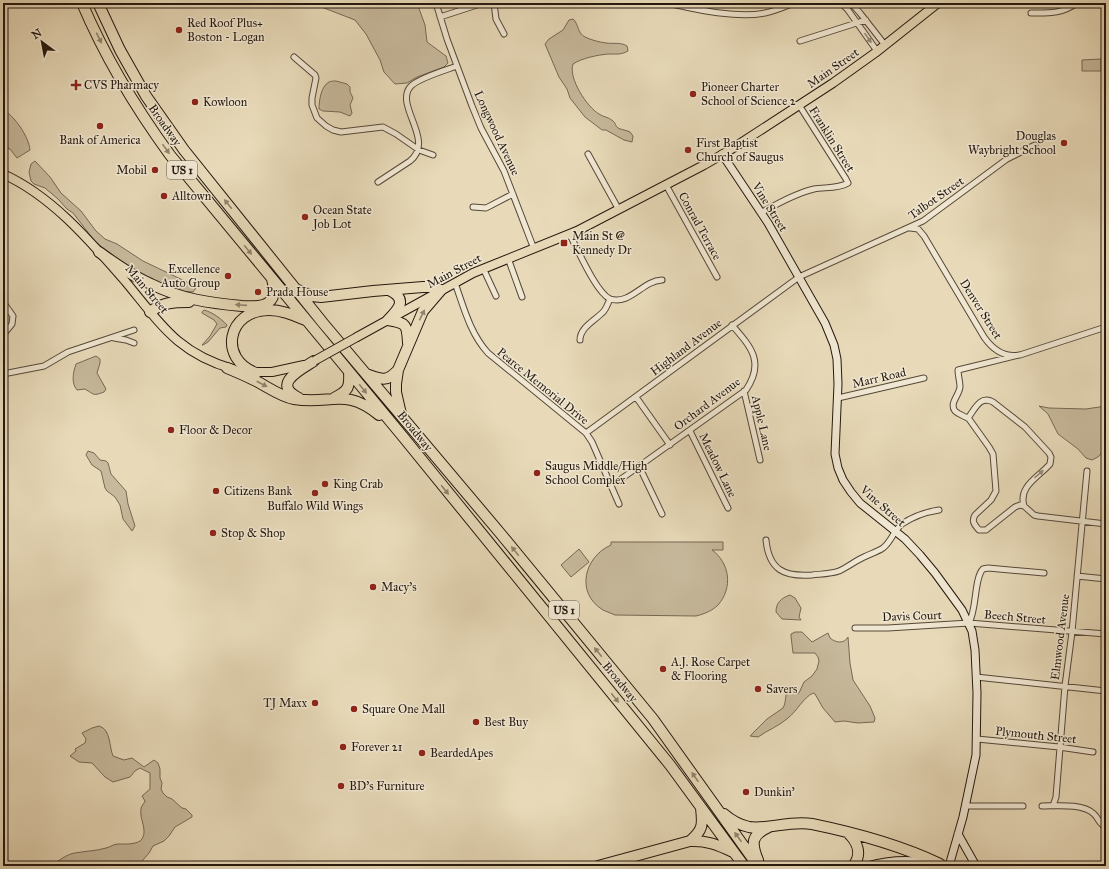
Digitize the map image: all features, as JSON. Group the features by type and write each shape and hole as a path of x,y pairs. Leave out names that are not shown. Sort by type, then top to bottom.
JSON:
{"highway":[{"name":"Broadway","path":"82,3 118,76 150,127 182,171 397,429 670,764 744,866"},
{"name":"Broadway","path":"98,3 120,50 146,96 198,168 365,373 500,533 655,722 759,866"},
{"path":"99,252 132,274 151,284 172,293 211,303"},
{"path":"150,312 162,305 173,302 256,306 266,304 271,300 274,294 272,279"},
{"path":"296,289 312,296 331,296 423,287 432,287 441,290 423,311 398,370 396,392 403,418"},
{"path":"388,320 398,310 400,304 397,295 389,290"},
{"path":"318,316 319,303 331,296"},
{"path":"256,373 243,365 235,352 233,336 239,322 252,313 269,310 286,312 307,321"},
{"path":"388,320 401,323 406,327 408,331 408,344"},
{"path":"301,399 290,392 288,388 288,381 293,374 314,361"},
{"path":"227,368 288,398 312,400 332,398 351,399 370,407 397,429"},
{"path":"365,373 384,380 392,376 398,370"},
{"path":"332,398 343,393 348,388 350,384 349,372"},
{"path":"690,841 701,829 703,819 701,807"},
{"path":"717,809 733,820 746,826 808,823 847,832 897,845 942,866"},
{"path":"759,866 754,846 754,838 760,831 772,825"},
{"path":"847,832 855,841 858,848 857,860 853,866"},
{"path":"598,866 690,841 714,843 734,853"},
{"path":"619,866 626,858"}],"main road":[{"name":"Main Street","path":"3,174 27,187 47,201 99,252 150,312 181,345 207,361 227,368 256,373 287,370 314,361 483,268 570,235 722,154 833,83 885,45 938,3"}],"street":[{"name":"Longwood Avenue","path":"436,3 457,66 478,121 501,164 534,249"},
{"path":"440,17 483,3"},
{"path":"494,3 496,19 504,34"},
{"path":"667,3 686,8 746,15 764,13 794,3"},
{"path":"841,3 857,22 877,51"},
{"path":"851,3 885,45"},
{"path":"1031,13 1058,12 1077,3"},
{"path":"800,40 866,20"},
{"path":"294,57 315,75 316,78 312,105 316,116 323,124 333,130 342,132 383,127 419,150 433,155"},
{"path":"378,182 410,161 415,157 419,150 419,141 407,100 408,90 411,85 457,66"},
{"name":"Franklin Street","path":"762,212 809,190 846,185 848,183 799,105"},
{"name":"Talbot Street","path":"799,277 909,229 928,218 1008,159 1035,145"},
{"path":"588,154 619,210"},
{"name":"Vine Street","path":"722,154 762,212 825,323 834,346 838,369 835,447 836,461 840,473 851,492 860,503 913,546 932,568 962,610 974,637 976,677 976,739 974,764 966,806 958,834 942,866"},
{"name":"Conrad Terrace","path":"666,185 716,277"},
{"path":"473,207 486,208 513,194"},
{"name":"Denver Street","path":"909,229 918,229 924,236 979,329 990,345 1004,354 1019,355 1106,327"},
{"path":"570,235 598,287 605,296 610,299 626,299 652,282 662,280"},
{"path":"508,258 522,297"},
{"path":"483,268 496,296"},
{"name":"Highland Avenue","path":"586,433 799,277"},
{"name":"Pearce Memorial Drive","path":"455,283 469,324 480,344 488,353 586,433 592,442 619,504"},
{"path":"580,340 581,334 586,327 604,311 610,299"},
{"path":"3,302 13,316 12,324 3,335"},
{"name":"Orchard Avenue","path":"621,479 690,431 744,391 749,385 755,372 754,358 749,345 732,325"},
{"path":"3,374 44,366 68,352 134,330"},
{"path":"113,338 134,343"},
{"path":"1019,355 958,370 960,389 953,407 958,413 968,418 991,450 994,459 996,491 991,500 975,515 973,522 980,530 986,530 1015,506 1024,506"},
{"name":"Marr Road","path":"838,398 924,378"},
{"name":"Apple Lane","path":"744,391 760,460"},
{"path":"636,397 670,445"},
{"path":"968,418 982,400 987,399 1026,427 1049,453 1051,456 1050,464 1028,485 1022,498 1024,506 1034,515 1106,524"},
{"name":"Meadow Lane","path":"690,431 728,508"},
{"path":"639,466 662,514"},
{"name":"Elmwood Avenue","path":"1053,806 1056,797 1059,747 1072,632 1087,471"},
{"path":"766,540 771,560 780,571 794,575 829,574 839,571 880,550 892,539 895,530 912,518 927,512 938,510"},
{"path":"969,623 975,603 978,576 983,569 988,568 1044,573"},
{"path":"1077,576 1106,579"},
{"name":"Davis Court","path":"855,628 888,628 969,623"},
{"name":"Beech Street","path":"969,623 1106,634"},
{"path":"976,677 1106,691"},
{"name":"Plymouth Street","path":"976,739 1059,747 1092,752"},
{"path":"966,806 1023,806"},
{"path":"1042,806 1080,807 1093,813 1101,825 1106,827"},
{"path":"958,834 976,866"},
{"path":"867,866 889,861 904,860 918,860 942,866"}],"shaded area":[{"path":"311,3 417,3 425,25 427,42 446,56 448,63 444,67 417,77 407,83 395,84 384,72 380,60 366,34 355,20"},
{"path":"573,19 582,35 585,37 601,42 627,46 628,51 623,53 600,55 581,60 573,64 572,70 576,84 589,105 599,114 614,122 618,128 630,132 633,136 632,142 624,140 606,130 602,130 585,117 570,98 567,89 559,77 545,44 549,39 563,30 569,20"},
{"path":"1101,59 1101,71 1082,71 1082,60"},
{"path":"336,81 347,84 350,87 350,92 353,98 350,105 352,113 350,116 340,112 323,111 319,109 322,90 329,82"},
{"path":"3,110 16,121 24,133 29,145 30,150 17,158 10,149 3,146 3,136 6,132 3,126"},
{"path":"35,161 50,177 61,193 81,211 96,231 105,239 117,244 143,261 189,283 193,282 196,288 193,292 178,291 141,275 112,256 94,240 73,213 58,199 45,188 34,184 31,181 29,172 31,164"},
{"path":"204,310 217,316 227,325 226,327 220,328 208,342 202,345 210,336 217,324 214,320 202,313"},
{"path":"96,356 100,359 97,373 106,389 104,392 96,394 93,394 85,389 77,390 73,378 76,364"},
{"path":"1039,406 1049,408 1086,409 1106,406 1106,448 1098,457 1092,460 1086,458 1078,449 1058,434 1048,414"},
{"path":"88,451 94,453 100,460 108,463 111,474 126,491 128,504 135,526 132,531 123,519 120,505 115,497 105,488 101,471 92,465 86,455"},
{"path":"611,542 723,542 723,550 712,550 718,555 726,569 727,584 723,598 713,609 696,616 615,615 603,610 594,603 589,594 586,585 586,576 589,566 594,558 611,545"},
{"path":"579,549 589,562 571,577 561,565"},
{"path":"790,595 795,598 801,608 799,617 801,620 782,619 776,612 780,601"},
{"path":"795,632 802,632 812,642 828,633 830,638 837,642 842,642 848,637 853,680 870,706 875,718 874,722 835,722 813,693 809,695 791,715 781,723 758,737 750,736 767,719 783,708 788,689 790,687 795,694 799,693 804,682 812,676 817,669 819,661 815,653 793,653 791,634"},
{"path":"99,726 108,734 113,756 124,760 132,758 144,767 154,760 158,763 162,783 161,789 163,793 182,808 186,809 192,817 175,827 164,841 153,846 140,866 51,866 72,854 108,848 116,844 134,843 140,841 144,836 141,807 145,801 142,796 150,789 150,773 140,768 130,777 113,782 105,777 92,763 79,762 70,756 76,751 75,749 85,743 86,739 82,733"}],"place":[{"name":"Red Roof Plus+ Boston - Logan","path":"179,30"},
{"name":"CVS Pharmacy","path":"76,85"},
{"name":"Pioneer Charter School of Science 2","path":"693,94"},
{"name":"Kowloon","path":"195,102"},
{"name":"Bank of America","path":"100,126"},
{"name":"Douglas Waybright School","path":"1064,143"},
{"name":"First Baptist Church of Saugus","path":"688,150"},
{"name":"Mobil","path":"155,170"},
{"name":"Alltown","path":"164,196"},
{"name":"Ocean State Job Lot","path":"305,217"},
{"name":"Main St @ Kennedy Dr","path":"564,243"},
{"name":"Excellence Auto Group","path":"228,276"},
{"name":"Prada House","path":"258,292"},
{"name":"Floor & Decor","path":"171,430"},
{"name":"Saugus Middle/High School Complex","path":"537,473"},
{"name":"King Crab","path":"325,484"},
{"name":"Citizens Bank","path":"216,491"},
{"name":"Buffalo Wild Wings","path":"315,493"},
{"name":"Stop & Shop","path":"213,533"},
{"name":"Macy's","path":"373,587"},
{"name":"A.J. Rose Carpet & Flooring","path":"663,669"},
{"name":"Savers","path":"758,689"},
{"name":"TJ Maxx","path":"315,703"},
{"name":"Square One Mall","path":"354,709"},
{"name":"Best Buy","path":"476,722"},
{"name":"Forever 21","path":"343,747"},
{"name":"BeardedApes","path":"422,753"},
{"name":"BD's Furniture","path":"341,786"},
{"name":"Dunkin'","path":"746,792"}]}
